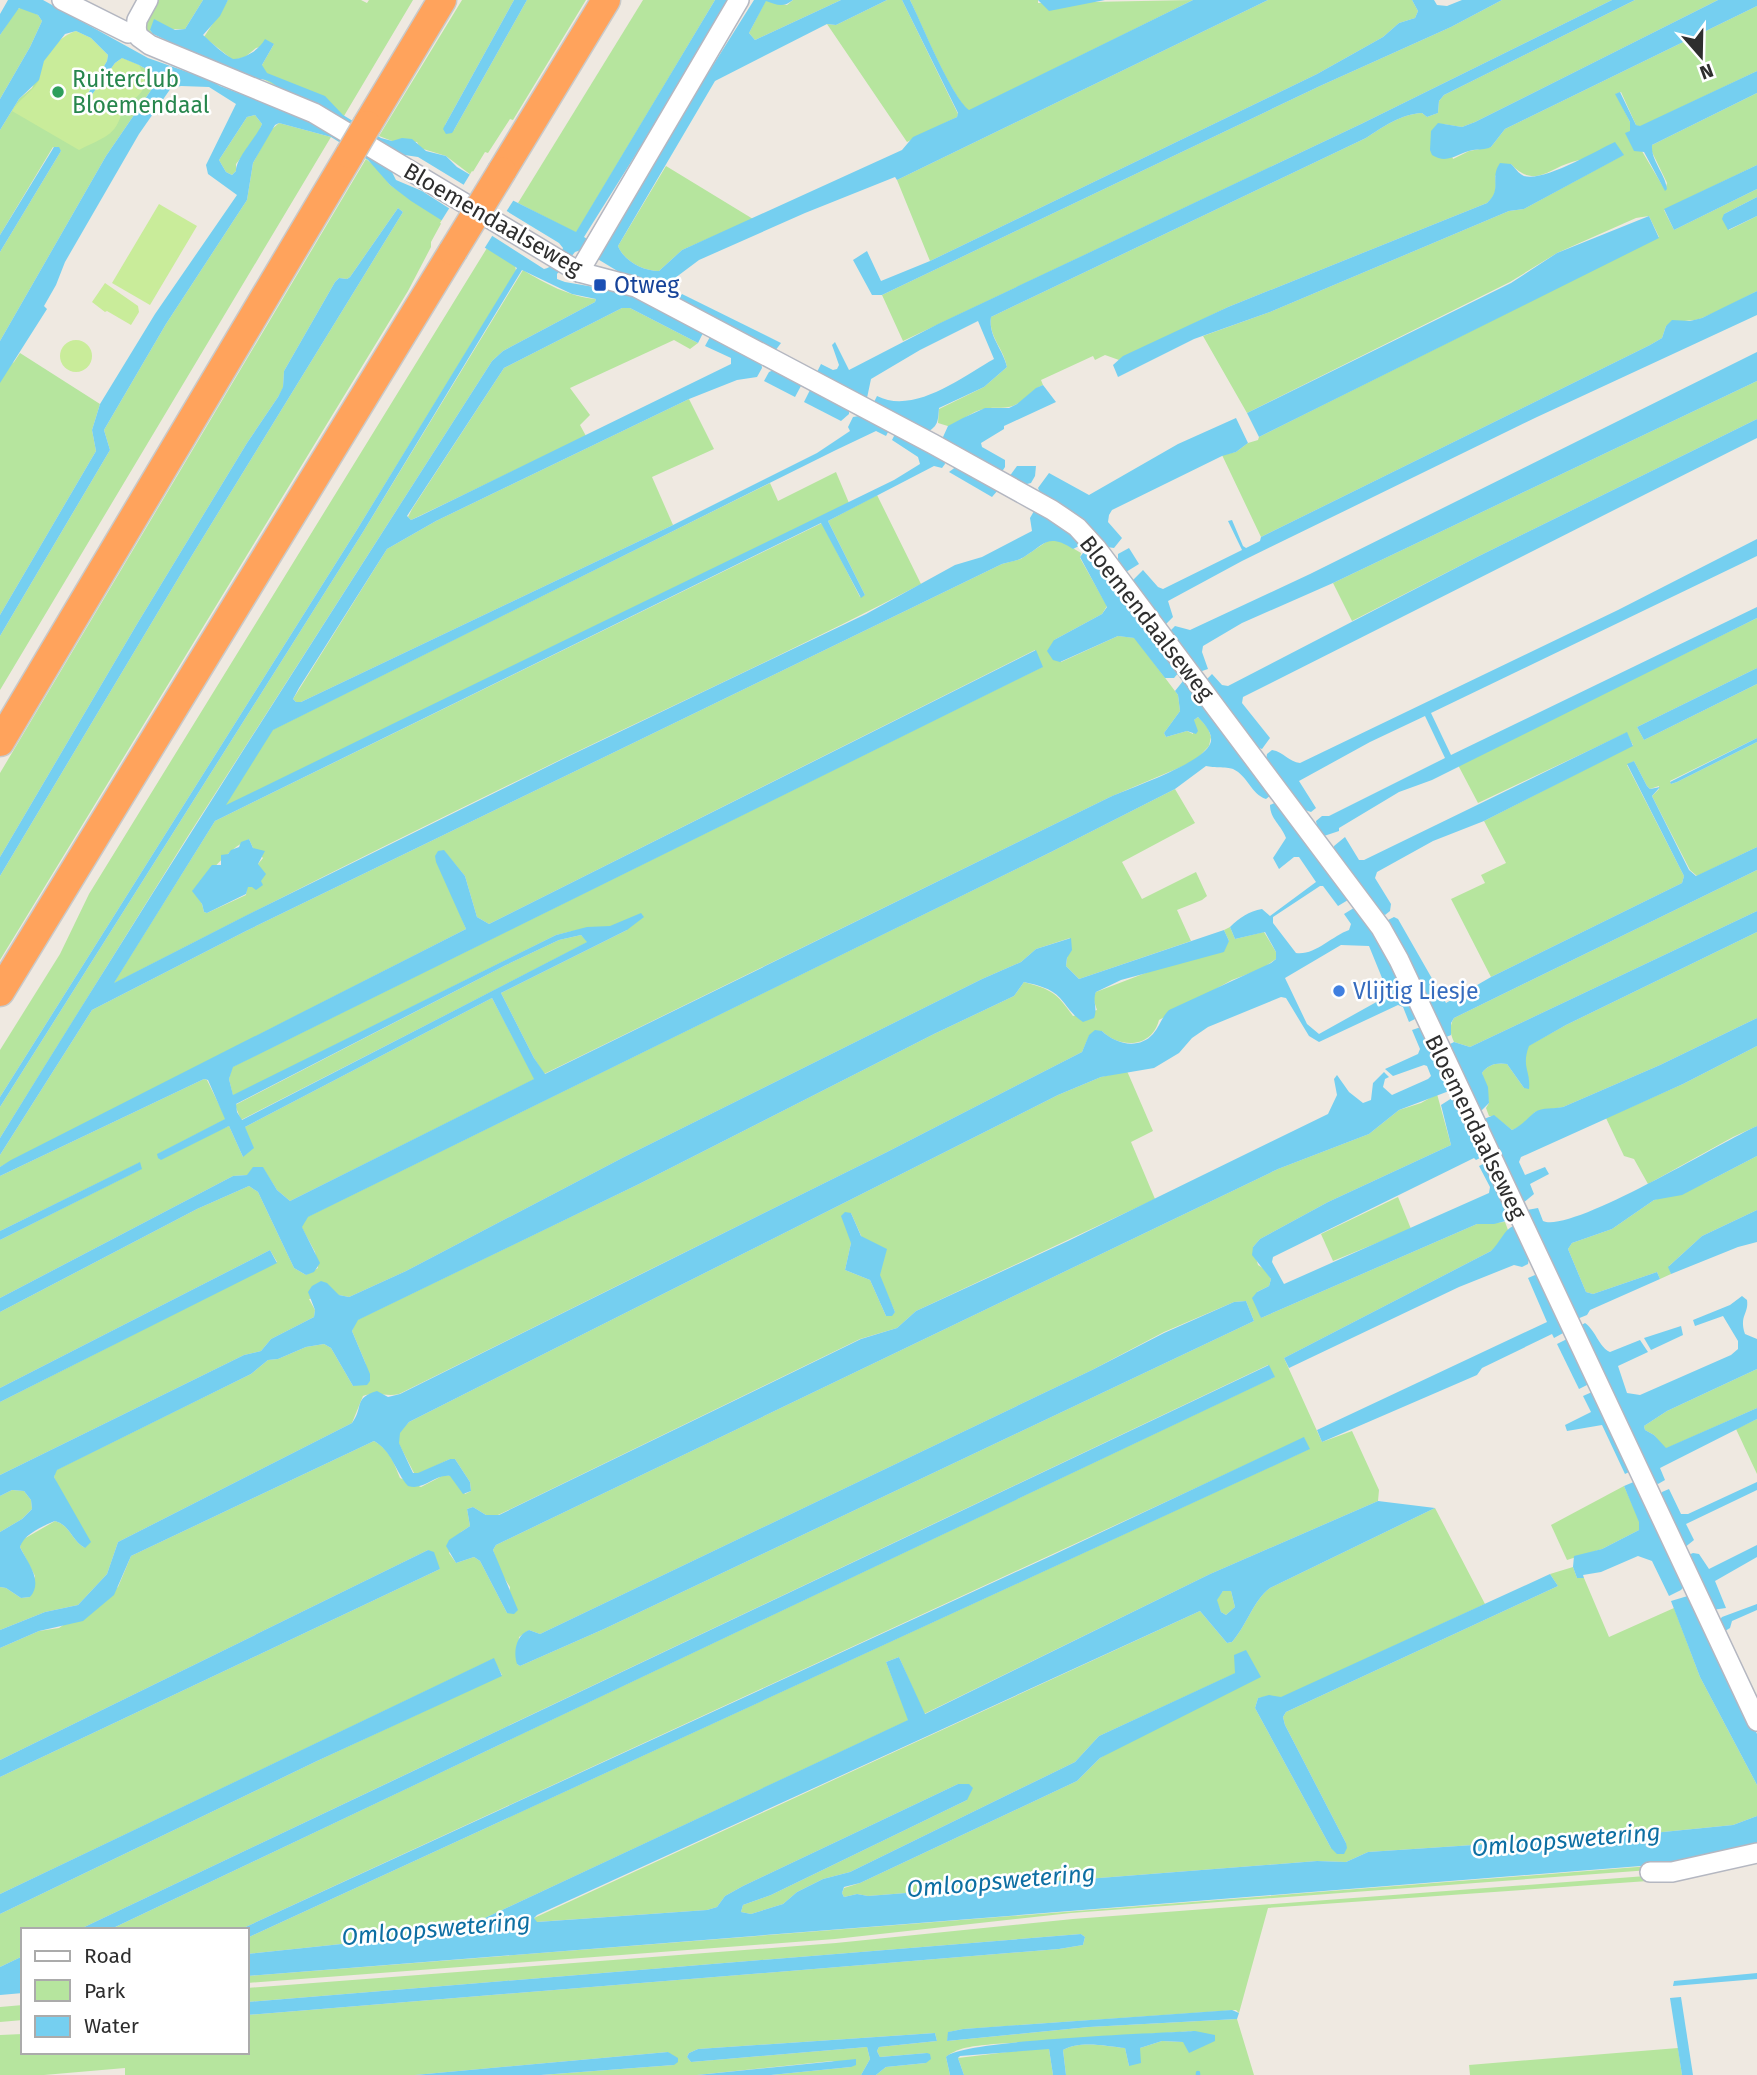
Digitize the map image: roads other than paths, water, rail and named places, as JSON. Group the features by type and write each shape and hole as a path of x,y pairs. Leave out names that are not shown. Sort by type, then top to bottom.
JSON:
{"highway":[{"path":"0,742 442,0"},
{"path":"0,992 606,0"}],"street":[{"name":"Bloemendaalseweg","path":"62,0 128,33 136,30 139,37 150,45 314,113 568,265 636,287 933,444 1052,510 1077,527 1381,928 1399,960 1757,1721"},
{"path":"136,30 137,20 148,0"},
{"path":"568,265 739,0"},
{"path":"1650,1872 1672,1872 1757,1853"}],"water":[{"path":"8,0 43,0 148,58 316,122 389,166 396,180 422,191 544,269 558,258 563,248 559,243 418,157 398,154 267,81 251,80 153,34 150,30 154,19 175,30 185,29 203,0 228,0 220,16 203,35 229,57 233,59 247,55 256,50 265,39 274,44 262,65 267,73 325,96 343,115 381,138 392,141 412,139 426,151 446,156 457,167 514,201 576,232 715,0 728,0 584,237 592,242 586,253 581,250 575,252 557,274 557,279 565,282 629,293 704,331 698,343 630,308 622,308 504,368 407,516 411,520 420,516 731,364 731,358 705,346 711,335 761,361 762,368 757,377 737,380 689,399 436,521 387,549 299,688 293,699 296,702 301,702 673,525 817,453 850,431 848,427 853,417 859,416 889,430 886,436 876,431 836,450 273,730 226,805 894,480 920,464 918,457 892,440 895,434 944,459 945,464 942,468 934,466 828,521 865,595 861,598 821,523 215,821 114,983 567,757 866,614 955,565 982,557 1032,531 1030,518 1034,511 1040,510 1071,532 1081,545 1073,549 1058,542 1047,542 1022,558 1002,564 246,931 92,1010 0,1155 0,1138 183,845 492,361 503,351 595,302 596,299 572,294 522,270 363,532 0,1107 0,1097 358,528 517,268 411,201 390,185 368,160 331,137 279,123 275,125 253,163 247,200 166,324 104,430 110,450 0,636 0,615 96,451 92,430 100,404 155,314 237,195 208,174 206,165 236,104 209,87 171,88 139,134 65,262 44,306 47,309 0,383 0,341 106,156 160,77 122,58 115,63 80,111 108,55 91,38 76,31 65,34 44,61 39,80 19,99 0,130 0,99 42,21 38,15 19,8 0,35 0,14","holes":["255,115 262,124 239,160 236,171 232,175 226,172 219,160 247,117"]},
{"path":"514,0 527,0 454,130 446,134 443,129 445,125"},
{"path":"754,0 793,0 783,5 766,1 749,33 755,40 841,0 887,0 836,25 827,24 715,81 618,246 629,261 641,267 659,271 682,250 902,150 913,137 957,117 958,113 902,0 910,0 954,90 969,110 1193,0 1268,0 897,180 895,177 805,213 699,260 675,278 672,289 666,294 624,275 596,258"},
{"path":"1038,0 1105,0 1049,11"},
{"path":"1412,0 1434,0 1437,5 1447,6 1462,0 1502,0 1451,27 1320,86 882,295 872,295 853,260 867,251 881,281 930,261 1317,74 1383,37 1399,23 1415,18 1418,11"},
{"path":"1612,0 1635,0 1444,95 1439,101 1438,113 1427,117 1422,113 1400,118 1366,138 991,317 992,330 1007,367 984,387 939,408 933,429 925,433 874,402 877,396 891,401 922,397 953,384 994,359 978,321 920,350 871,379 867,398 816,374 821,364 833,370 837,369 839,365 832,345 835,342 849,370 938,324 1361,124"},
{"path":"1718,0 1757,0 1757,6 1505,129 1491,147 1467,151 1448,159 1432,155 1431,131 1438,123 1462,127 1475,122"},
{"path":"1757,71 1757,93 1652,145 1666,183 1665,191 1644,152 1634,151 1625,133 1630,131 1630,122 1615,94 1620,92 1636,125 1640,126"},
{"path":"1615,142 1624,155 1524,209 1509,211 1270,312 1194,339 1118,377 1113,365 1123,356 1228,307 1487,203 1494,193 1500,163 1511,164 1522,175 1533,177 1556,170"},
{"path":"54,147 59,147 61,151 0,252 0,235"},
{"path":"1757,165 1757,189 1674,230 1664,209"},
{"path":"1757,197 1757,216 1728,230 1722,219 1724,214"},
{"path":"398,208 403,212 191,557 0,876 0,857 137,624 278,397 283,387 284,371 335,282 339,278 350,277"},
{"path":"1649,216 1659,238 1259,437 1247,413 1511,283 1557,253"},
{"path":"1757,291 1757,315 1537,417 1242,561 1168,601 1173,617 1166,624 1162,623 1132,581 1143,570 1163,589 1242,550 1228,521 1232,520 1246,548 1260,541 1261,537 1650,345 1662,338 1666,326 1672,320 1690,321 1702,318"},
{"path":"682,294 781,343 775,351 677,300"},
{"path":"1757,352 1757,381 1333,583 1242,623 1203,646 1202,652 1208,669 1199,672 1169,632 1175,626 1190,630 1310,574"},
{"path":"776,369 802,384 795,397 764,381 769,372"},
{"path":"1043,385 1056,402 1004,426 1004,429 981,443 982,447 1005,460 1001,473 945,444 943,437 948,426 985,408 1009,408"},
{"path":"811,388 849,408 849,414 841,421 804,402"},
{"path":"1236,418 1248,443 1236,452 1222,456 1112,510 1108,522 1122,538 1114,548 1107,547 1041,495 1038,488 1049,473 1089,495 1178,444"},
{"path":"1757,419 1757,438 1243,697 1242,703 1270,738 1262,749 1256,747 1205,681 1212,674 1222,685 1228,686 1477,557"},
{"path":"957,466 998,490 992,497 949,472"},
{"path":"1017,466 1036,466 1031,483 1023,485 1009,477"},
{"path":"1757,539 1757,556 1431,713 1451,755 1757,607 1757,618 1432,780 1399,792 1339,828 1339,831 1324,836 1316,821 1445,758 1425,716 1370,742 1299,781 1316,808 1311,812 1305,810 1266,760 1267,754 1272,750 1300,763 1618,610"},
{"path":"1129,548 1139,564 1126,572 1118,561 1118,554"},
{"path":"1086,549 1180,671 1174,678 1165,678 1134,638 1118,636 1060,662 1053,660 1047,651 1054,640 1102,614 1107,607 1080,557"},
{"path":"1036,650 1043,667 233,1067 229,1079 233,1095 556,935 587,927 610,926 641,913 644,917 627,930 501,993 545,1074 1110,797 1192,761 1211,742 1208,730 1198,717 1194,720 1198,731 1196,734 1187,731 1166,737 1164,733 1180,711 1175,691 1183,681 1188,681 1271,795 1266,799 1261,797 1233,769 1206,766 1175,789 1051,852 308,1217 302,1227 320,1263 314,1272 306,1275 294,1268 258,1192 249,1186 197,1209 0,1312 0,1298 233,1176 247,1175 253,1167 263,1167 277,1190 290,1201 534,1079 492,998 245,1127 254,1148 243,1157 229,1126 161,1160 158,1158 157,1154 225,1119 208,1080 204,1079 0,1176 0,1167 11,1160 466,929 436,862 438,851 444,850 465,876 477,917 489,924","holes":["581,935 587,942 242,1120 237,1112 236,1104 504,966 559,940"]},
{"path":"1757,668 1757,684 1644,740 1637,727"},
{"path":"1627,732 1633,746 1484,821 1433,841 1377,872 1375,878 1391,904 1390,911 1385,915 1334,850 1334,846 1345,837 1359,860 1364,860"},
{"path":"1757,738 1757,742 1671,784 1670,782"},
{"path":"1634,761 1650,789 1660,787 1652,796 1689,870 1696,876 1757,847 1757,870 1454,1018 1451,1035 1444,1038 1387,923 1388,920 1394,917 1398,919 1446,1003 1491,977 1682,883 1684,876 1627,764"},
{"path":"1279,801 1348,900 1338,906 1323,886 1320,886 1273,917 1273,923 1296,953 1309,952 1349,930 1351,924 1344,914 1357,906 1401,981 1416,1015 1415,1019 1409,1022 1403,1007 1398,1005 1319,1042 1309,1036 1286,998 1281,997 1208,1027 1192,1038 1179,1053 1154,1068 1101,1077 1058,1095 409,1422 400,1433 399,1443 413,1473 455,1459 470,1482 471,1491 463,1494 450,1476 439,1477 419,1486 408,1486 385,1450 374,1441 131,1556 114,1595 83,1621 39,1631 0,1648 0,1630 45,1612 78,1605 107,1574 118,1542 352,1423 362,1400 370,1394 377,1391 388,1397 400,1394 887,1152 1082,1052 1089,1035 1095,1030 1102,1031 1120,1042 1141,1042 1153,1034 1169,1010 1271,963 1276,959 1276,952 1265,932 1235,939 1230,927 1244,915 1257,910 1262,909 1270,916 1316,882 1299,857 1294,857 1279,869 1273,858 1286,838 1272,814 1270,805","holes":["1341,945 1369,946 1389,995 1319,1034 1307,1024 1285,978"]},
{"path":"249,839 253,848 265,851 258,864 266,874 261,881 263,885 256,890 248,887 246,894 207,913 204,912 202,904 192,891 212,865 221,865 221,855 228,854 239,847 241,842"},
{"path":"1757,911 1757,932 1566,1025 1529,1046 1526,1064 1529,1089 1524,1088 1507,1064 1489,1066 1482,1073 1488,1087 1489,1103 1481,1111 1448,1045 1454,1042 1470,1047"},
{"path":"1224,930 1229,941 1224,952 1121,980 1096,992 1094,1018 1083,1022 1052,992 1024,982 1014,996 639,1184 358,1320 352,1331 370,1374 367,1385 353,1386 331,1348 324,1344 306,1347 278,1359 268,1360 251,1374 57,1470 54,1477 91,1542 85,1548 60,1523 55,1521 45,1525 30,1534 20,1547 35,1578 34,1591 30,1597 21,1598 0,1587 0,1532 22,1519 32,1509 31,1500 24,1491 12,1490 0,1496 0,1475 244,1355 261,1351 271,1339 314,1317 315,1310 308,1292 321,1281 327,1283 339,1295 349,1297 406,1271 624,1157 1021,962 1036,949 1071,938 1072,950 1066,966 1079,979"},
{"path":"1757,1018 1757,1046 1683,1084 1521,1157 1519,1162 1525,1175 1545,1167 1549,1174 1530,1184 1534,1194 1523,1203 1484,1119 1494,1115 1512,1130 1538,1110 1563,1107 1660,1065"},
{"path":"1422,1028 1450,1087 1449,1091 1399,1110 1369,1134 1278,1169 496,1545 493,1550 518,1610 514,1614 507,1613 480,1561 474,1557 456,1563 446,1546 449,1540 470,1526 467,1509 473,1507 486,1515 499,1515 861,1339 897,1328 916,1311 1068,1241 1328,1114 1337,1095 1334,1079 1337,1075 1349,1092 1363,1103 1371,1100 1373,1083 1384,1072 1389,1077 1385,1079 1383,1087 1392,1095 1428,1079 1431,1076 1424,1065 1393,1076 1385,1069 1418,1054 1420,1049 1412,1030"},
{"path":"1455,1098 1482,1157 1476,1160 1474,1158 1273,1257 1272,1262 1284,1284 1489,1193 1490,1187 1479,1166 1485,1163 1512,1216 1510,1220 1477,1224 1261,1318 1252,1298 1269,1286 1271,1279 1252,1255 1253,1247 1260,1239 1328,1202 1451,1145 1441,1105"},
{"path":"1757,1126 1757,1156 1682,1195 1654,1200 1612,1229 1572,1243 1568,1249 1586,1292 1593,1294 1657,1272 1660,1279 1590,1310 1587,1315 1577,1319 1525,1214 1527,1210 1538,1208 1543,1221 1559,1221 1583,1214 1614,1201"},
{"path":"140,1162 142,1169 0,1240 0,1231"},
{"path":"1757,1210 1757,1242 1671,1274 1668,1267 1702,1236"},
{"path":"845,1212 851,1213 861,1236 887,1249 880,1275 895,1312 892,1316 886,1316 870,1280 845,1270 851,1243 841,1216"},
{"path":"1513,1226 1518,1228 1530,1253 1528,1264 1522,1267 1514,1265 1459,1287 1289,1368 1284,1358 1491,1251"},
{"path":"270,1250 277,1263 0,1402 0,1388"},
{"path":"1535,1275 1542,1281 1565,1332 1554,1338 1552,1334 1482,1368 1477,1375 1322,1442 1317,1430 1547,1322 1528,1278"},
{"path":"1742,1296 1747,1300 1743,1323 1745,1334 1757,1339 1757,1369 1667,1411 1644,1426 1645,1430 1666,1448 1757,1408 1757,1419 1660,1468 1665,1480 1658,1484 1653,1481 1580,1326 1585,1323 1610,1352 1640,1340 1648,1352 1618,1366 1627,1393 1640,1395 1731,1355 1738,1349 1738,1341 1723,1316 1695,1326 1693,1320 1730,1305"},
{"path":"1246,1301 1254,1321 604,1629 520,1666 517,1664 517,1644 521,1636 529,1630 540,1634 1164,1333 1234,1302"},
{"path":"1681,1326 1683,1335 1651,1350 1644,1338"},
{"path":"1567,1339 1591,1383 1579,1389 1557,1344"},
{"path":"1269,1365 1275,1377 113,1928 82,1928"},
{"path":"1592,1392 1631,1471 1625,1474 1602,1425 1567,1431 1565,1425 1591,1412 1583,1396"},
{"path":"1304,1437 1310,1449 248,1938 248,1928 243,1928"},
{"path":"1636,1481 1686,1584 1669,1596 1652,1561 1638,1556 1601,1572 1583,1575 1584,1578 1577,1578 1573,1567 1574,1556 1602,1549 1639,1530 1639,1522 1624,1486"},
{"path":"1757,1482 1757,1490 1686,1524 1694,1540 1684,1548 1660,1497 1662,1492 1669,1489 1681,1514 1688,1514"},
{"name":"Omloopswetering","path":"1378,1501 1435,1508 1270,1588 1232,1642 1227,1643 1200,1611 534,1918 537,1922 707,1910 717,1907 725,1896 743,1886 958,1784 969,1784 973,1788 967,1800 771,1895 743,1905 741,1912 751,1914 783,1904 797,1892 823,1879 850,1872 1075,1762 1099,1736 1235,1673 1234,1655 1246,1650 1261,1677 1100,1758 1077,1781 860,1883 844,1887 844,1897 1317,1861 1346,1862 1368,1852 1653,1833 1733,1825 1757,1816 1757,1843 1666,1864 248,1976 248,1954 455,1932 908,1720 886,1662 899,1657 925,1714 1210,1574","holes":["1223,1591 1231,1591 1235,1607 1226,1615 1221,1612 1217,1600"]},
{"path":"1757,1545 1757,1557 1715,1581 1726,1608 1712,1610 1686,1556 1699,1554 1709,1569"},
{"path":"428,1550 434,1552 440,1569 0,1777 0,1760"},
{"path":"1550,1574 1558,1586 1286,1712 1283,1717 1285,1725 1346,1843 1344,1854 1337,1854 1331,1848 1255,1708 1258,1698 1269,1695 1281,1697"},
{"path":"1691,1595 1757,1734 1757,1785 1700,1677 1671,1601"},
{"path":"1757,1604 1757,1610 1732,1621 1730,1628 1725,1631 1718,1622 1722,1617"},
{"path":"494,1658 502,1676 317,1761 0,1914 0,1894"},
{"path":"1081,1934 1085,1937 1083,1945 1059,1949 248,2015 248,2002"},
{"path":"21,1957 21,1993 0,1995 0,1967"},
{"path":"1757,1973 1757,1979 1673,1986 1674,1981"},
{"path":"1681,1997 1693,2075 1682,2075 1670,1998"},
{"path":"1232,2010 1239,2013 1237,2019 1089,2027 947,2041 948,2032 963,2029"},
{"path":"1195,2031 1215,2035 1215,2041 1189,2053 1183,2042 1162,2041 1140,2048 1141,2063 1129,2066 1125,2048 1093,2044 1070,2047 1063,2050 1066,2075 1053,2075 1049,2049 960,2056 958,2058 964,2075 950,2075 946,2057 959,2051 1021,2042"},
{"path":"935,2033 937,2041 879,2047 877,2051 880,2057 927,2053 931,2059 926,2063 886,2067 876,2075 861,2075 870,2059 867,2047 691,2062 687,2057 698,2049"},
{"path":"668,2052 678,2058 674,2065 541,2075 415,2075"},
{"path":"856,2059 856,2065 851,2067 771,2075 697,2075"}],"place":[{"name":"Ruiterclub Bloemendaal","path":"58,92"},
{"name":"Otweg","path":"600,285"},
{"name":"Vlijtig Liesje","path":"1339,991"}]}
